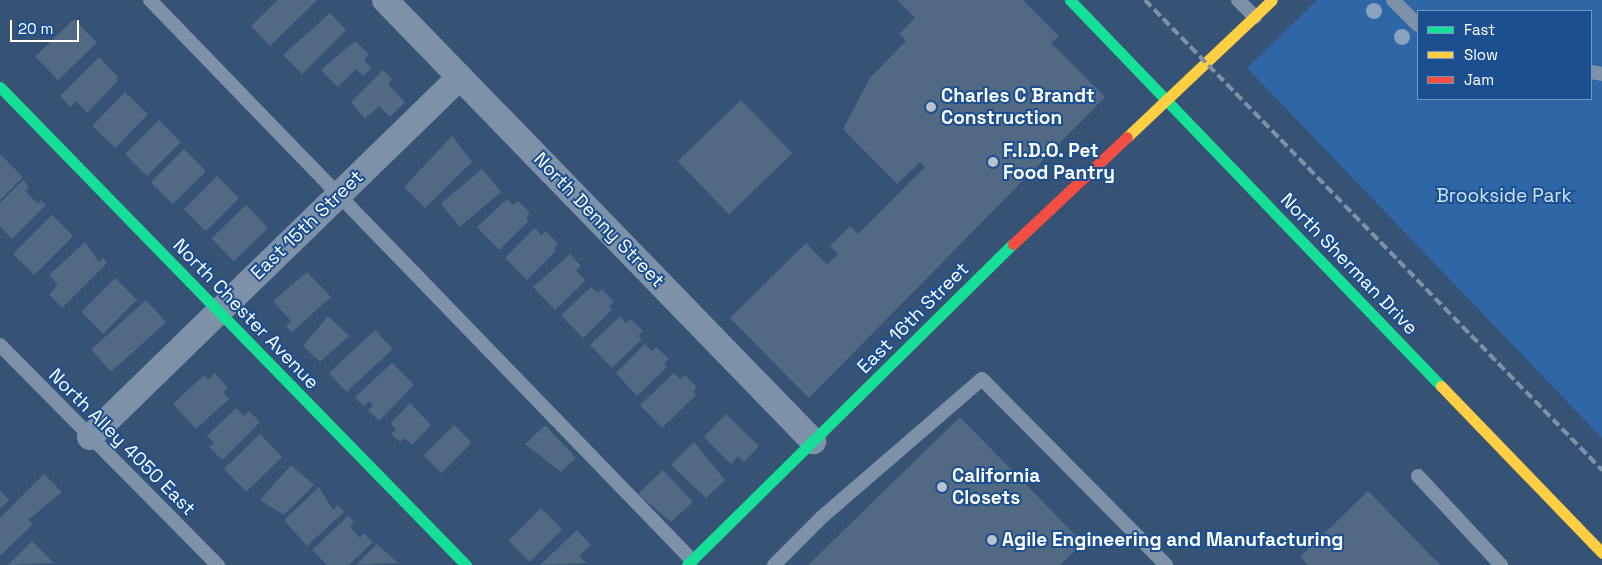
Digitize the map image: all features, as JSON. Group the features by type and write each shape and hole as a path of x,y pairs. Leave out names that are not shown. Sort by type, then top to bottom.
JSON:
{"main road":[{"name":"North Sherman Drive","path":"1070,0 1602,553"},
{"name":"East 16th Street","path":"690,562 1167,99 1272,0"},
{"name":"North Chester Avenue","path":"0,87 466,565"}],"street":[{"name":"North Denny Street","path":"385,0 813,441"},
{"name":"East 15th Street","path":"90,437 460,77"}],"lane":[{"path":"150,0 340,194 690,562"},
{"path":"1238,0 1255,17"},
{"path":"1393,0 1417,24"},
{"name":"North Alley 4050 East","path":"0,344 218,565"},
{"path":"774,565 822,517 982,379 1166,565"},
{"path":"1418,476 1501,565"}],"green space":[{"name":"Brookside Park","path":"1317,0 1602,0 1602,438 1247,68"}],"building":[{"path":"278,0 317,0 270,46 251,26"},
{"path":"897,0 1023,0 1059,36 1051,43 1105,97 809,398 730,318 806,243 827,265 838,254 830,246 850,226 858,234 925,167 920,162 897,184 843,129 870,78 906,41 899,34 915,18"},
{"path":"330,13 346,30 302,74 283,55"},
{"path":"74,19 97,43 58,80 35,57"},
{"path":"355,41 369,54 364,59 371,69 363,76 356,69 338,87 321,70"},
{"path":"99,57 117,76 117,82 87,113 76,101 70,107 60,96"},
{"path":"383,70 392,79 388,84 405,102 390,117 379,106 365,119 351,102"},
{"path":"125,92 148,114 115,148 92,126"},
{"path":"741,100 792,153 729,214 678,161"},
{"path":"159,120 181,142 147,176 125,154"},
{"path":"452,136 472,162 425,208 404,187"},
{"path":"184,149 206,171 173,204 151,182"},
{"path":"0,156 23,177 0,200"},
{"path":"482,169 501,192 460,227 441,204"},
{"path":"217,176 239,198 206,231 184,209"},
{"path":"23,180 29,187 25,191 38,204 41,200 46,205 12,239 0,226 0,203"},
{"path":"507,199 513,205 518,201 530,213 526,218 529,221 499,250 477,227"},
{"path":"246,205 268,228 234,261 211,238"},
{"path":"52,215 73,236 34,275 13,254"},
{"path":"535,228 541,235 546,231 558,244 554,248 556,251 527,280 505,258"},
{"path":"85,242 99,262 103,258 107,263 62,308 49,294 58,285 49,275"},
{"path":"570,254 581,266 576,271 586,280 555,310 533,287"},
{"path":"307,272 331,297 292,332 286,326 291,321 273,301"},
{"path":"115,278 137,300 103,334 81,312"},
{"path":"591,287 598,293 602,289 614,302 609,306 613,309 583,338 561,315"},
{"path":"146,300 166,322 111,372 91,350"},
{"path":"328,316 349,336 320,362 303,346"},
{"path":"620,316 626,323 631,319 643,331 638,336 642,339 612,368 590,345"},
{"path":"375,330 393,349 347,392 329,373"},
{"path":"645,344 652,351 656,347 669,359 664,364 667,367 637,396 616,373"},
{"path":"392,363 414,385 379,421 368,410 373,405 369,401 364,407 355,397"},
{"path":"215,373 228,388 223,392 229,399 196,429 173,404 204,375 208,380"},
{"path":"674,373 680,379 685,375 697,387 693,392 696,395 662,428 640,405"},
{"path":"410,403 431,425 412,445 405,438 400,442 391,434 396,429 390,424"},
{"path":"236,408 244,416 249,411 260,422 222,460 209,447 214,443 207,436"},
{"path":"726,414 759,446 744,462 738,456 731,464 704,437"},
{"path":"960,417 1083,543 1060,565 808,565"},
{"path":"454,425 472,443 441,473 424,455"},
{"path":"545,425 576,458 561,472 525,444"},
{"path":"260,434 282,457 246,492 224,469"},
{"path":"694,442 725,480 706,498 671,465"},
{"path":"291,465 314,485 284,515 260,500"},
{"path":"663,470 693,502 671,522 638,494"},
{"path":"44,474 62,492 28,520 33,524 0,556 0,518"},
{"path":"319,487 333,510 338,505 344,512 307,546 284,520"},
{"path":"0,490 9,500 0,509"},
{"path":"1368,491 1440,565 1308,565 1300,557"},
{"path":"541,508 562,529 530,562 508,541"},
{"path":"348,516 354,522 350,527 360,538 364,533 373,542 349,565 327,565 312,550"},
{"path":"577,530 591,545 579,556 586,563 540,565"},
{"path":"32,541 54,563 8,565"},
{"path":"377,544 398,563 356,565"}],"railway":[{"path":"1145,0 1602,470"}],"traffic: fast":[{"path":"1070,0 1441,386"},
{"path":"0,87 466,565"},
{"path":"687,565 1013,244"}],"traffic: slow":[{"path":"1127,137 1272,0"},
{"path":"1441,386 1602,553"}],"traffic: jam":[{"path":"1013,244 1127,137"}],"place":[{"name":"Charles C Brandt Construction","path":"931,107"},
{"name":"F.I.D.O. Pet Food Pantry","path":"993,162"},
{"name":"California Closets","path":"942,487"},
{"name":"Agile Engineering and Manufacturing","path":"992,540"}]}
